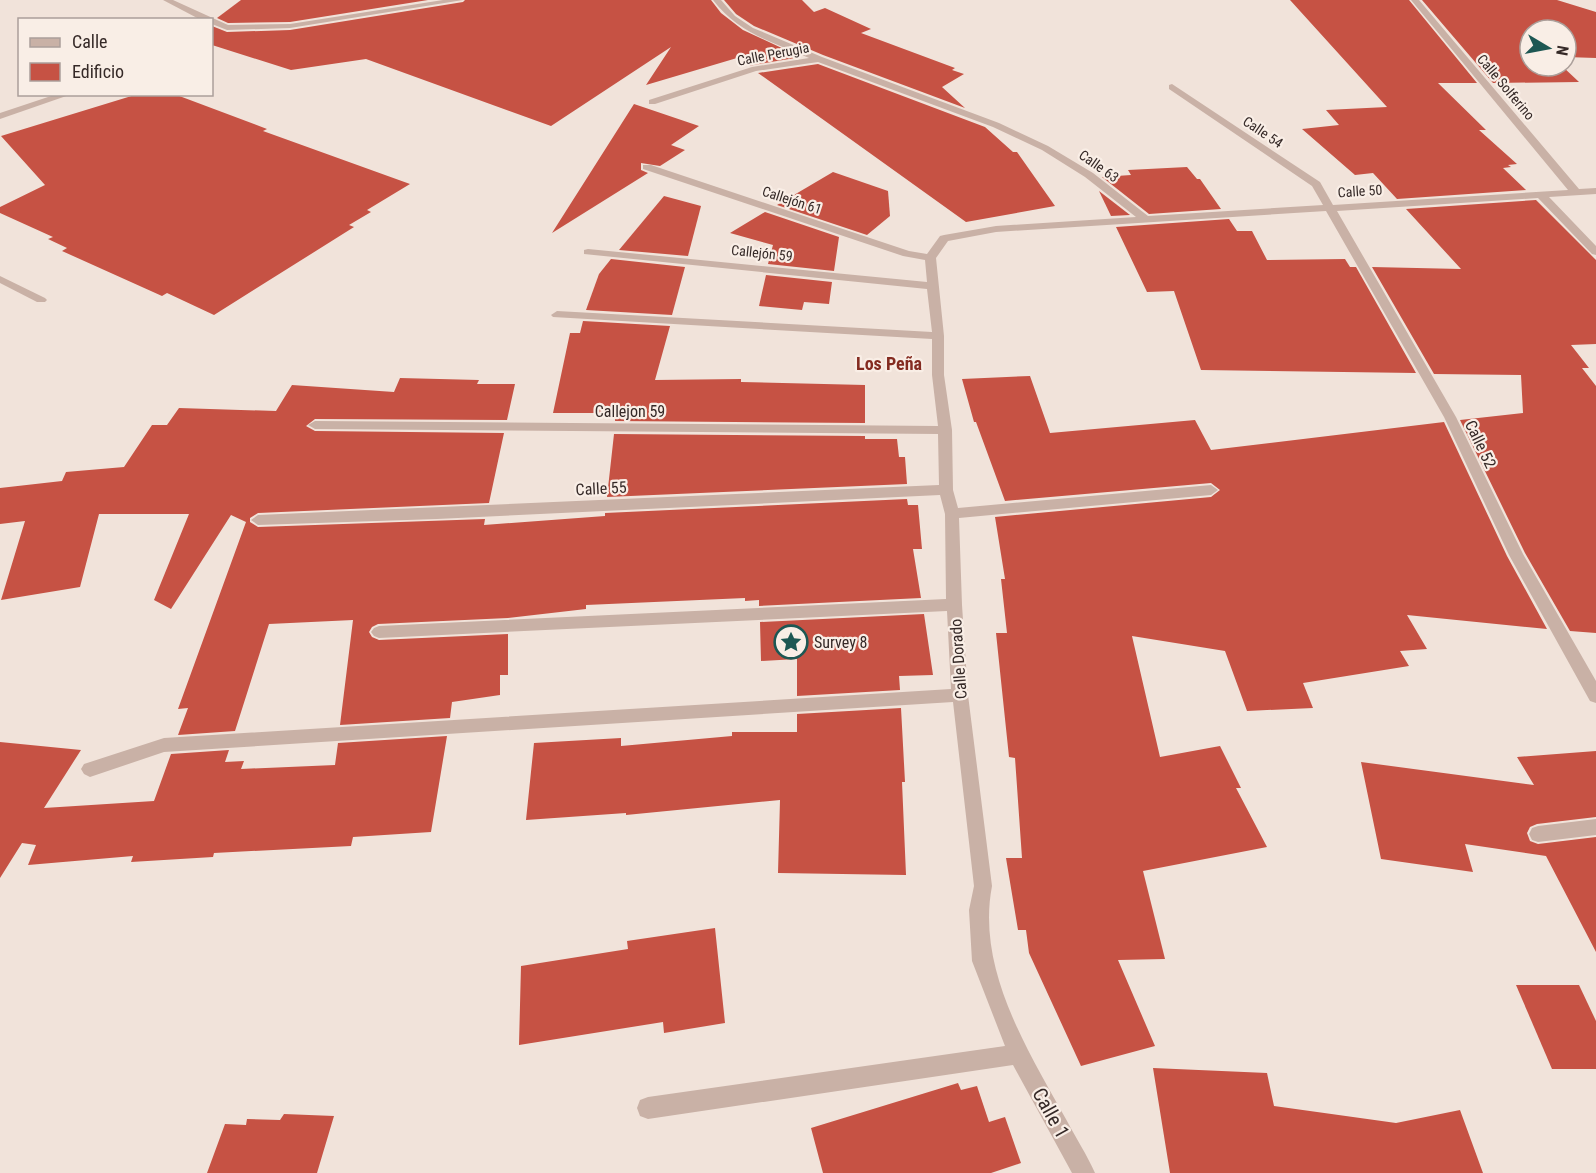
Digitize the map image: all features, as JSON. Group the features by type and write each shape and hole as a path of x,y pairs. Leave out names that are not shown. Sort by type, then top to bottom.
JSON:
{"street":[{"path":"167,0 206,18"},
{"path":"213,23 223,31 290,26 459,0"},
{"name":"Calle Perugia","path":"717,0 732,18 750,30 819,59"},
{"name":"Calle Solferino","path":"1415,0 1575,191"},
{"name":"Calle Perugia","path":"652,102 755,69 819,59"},
{"name":"Calle 63","path":"819,59 996,125 1045,148 1089,175 1146,220"},
{"name":"Calle 54","path":"1172,87 1316,184 1331,208"},
{"path":"0,116 62,96"},
{"name":"Callejón 61","path":"647,167 907,254 930,258"},
{"name":"Calle 50","path":"1146,220 1596,191"},
{"path":"1540,194 1596,252"},
{"name":"Calle 52","path":"1331,208 1450,417 1516,555 1596,696"},
{"path":"930,258 944,238 996,229 1146,220"},
{"name":"Callejón 59","path":"588,252 933,286"},
{"name":"Calle Dorado","path":"930,258 938,336 938,375 945,430 946,490 952,514 954,605 960,695 983,886 978,910 982,961 1018,1054"},
{"path":"0,279 41,300"},
{"path":"557,315 938,336"},
{"name":"Callejon 59","path":"315,425 945,430"},
{"name":"Calle 55","path":"258,520 437,514 946,490"},
{"path":"952,514 1211,490"},
{"path":"379,632 954,605"},
{"path":"90,769 164,745 960,695"},
{"path":"1538,834 1596,827"},
{"path":"648,1108 1018,1054"},
{"name":"Calle 1","path":"1018,1054 1084,1173"}],"building":[{"path":"241,0 428,0 290,22 228,23 217,18"},
{"path":"465,0 711,0 721,13 743,30 801,57 748,66 737,58 646,85 671,47 551,126 366,59 291,70 213,45 213,26 227,32 290,30"},
{"path":"724,0 802,0 814,12 825,8 871,29 861,33 955,68 952,70 964,74 942,87 965,108 823,55 754,26 736,14"},
{"path":"1290,0 1409,0 1477,83 1438,83 1486,130 1479,130 1517,164 1503,168 1526,190 1397,199 1373,173 1355,175 1302,129 1339,125 1326,110 1387,107"},
{"path":"1422,0 1557,0 1596,12 1596,58 1578,57 1578,18 1518,18 1518,78 1575,78 1579,82 1493,83"},
{"path":"818,64 985,127 1013,152 1017,152 1055,206 966,222 758,73"},
{"path":"131,96 179,96 267,129 263,131 410,184 367,210 371,212 349,225 354,227 214,315 167,293 162,296 62,251 67,248 48,239 53,237 0,213 0,207 45,185 1,136"},
{"path":"634,104 699,126 671,145 685,150 660,166 641,163 641,170 648,173 552,233"},
{"path":"1187,167 1197,179 1200,179 1221,209 1149,214 1102,177 1131,175 1128,170"},
{"path":"833,172 888,191 890,216 867,235 777,205"},
{"path":"1099,191 1130,215 1111,216"},
{"path":"664,196 701,206 688,256 619,250"},
{"path":"1536,200 1596,260 1596,344 1571,345 1589,368 1582,368 1596,386 1596,633 1570,631 1525,553 1460,420 1523,413 1521,375 1434,374 1372,267 1461,269 1406,209"},
{"path":"765,212 839,237 834,271 768,264 773,245 730,233"},
{"path":"1229,219 1237,231 1252,231 1267,260 1345,259 1350,267 1356,267 1416,373 1201,370 1174,291 1147,292 1116,227"},
{"path":"611,259 685,267 672,315 586,310 599,274"},
{"path":"766,275 832,282 829,304 804,302 802,310 759,306"},
{"path":"583,321 670,326 655,380 741,379 741,382 865,385 865,423 615,421 616,413 553,413 570,333 580,333"},
{"path":"1030,376 1050,433 1195,420 1211,450 1444,422 1507,556 1547,629 1407,615 1427,649 1400,651 1409,666 1303,683 1313,708 1247,711 1225,651 1132,636 1160,757 1220,746 1241,788 1236,788 1267,847 1143,871 1165,959 1118,960 1155,1046 1081,1066 1029,953 1026,930 1018,930 1006,858 1022,858 1015,758 1009,757 996,633 1007,633 1001,579 1005,579 995,517 1211,497 1220,490 1211,483 1005,501 976,422 974,422 962,379"},
{"path":"400,378 479,380 477,384 515,384 507,420 315,419 306,426 315,431 504,433 489,503 258,513 250,518 250,522 258,527 485,519 484,525 605,516 605,513 907,499 908,505 918,505 922,549 913,549 921,598 759,606 759,600 745,601 745,598 586,605 586,609 508,618 378,624 369,632 372,637 379,640 508,634 508,675 500,675 500,695 452,702 450,718 340,725 353,620 269,624 235,731 178,735 188,708 178,709 246,522 231,515 171,609 154,600 189,514 99,514 80,587 1,600 25,521 0,524 0,488 62,481 66,472 124,467 152,425 167,425 179,408 276,411 292,385 394,392"},
{"path":"614,434 865,436 865,439 897,439 899,457 905,457 907,484 607,497"},
{"path":"924,614 933,675 899,676 900,690 797,696 797,659 761,661 760,622"},
{"path":"901,708 906,875 778,873 780,800 626,815 626,813 526,820 534,743 621,738 621,746 732,736 732,732 797,732 797,714"},
{"path":"447,736 431,832 353,837 351,846 214,853 213,857 131,862 133,856 28,865 36,845 22,843 0,878 0,742 81,750 44,808 154,801 171,754 229,750 225,762 244,761 241,769 335,765 338,743"},
{"path":"1596,751 1596,817 1537,824 1530,827 1527,833 1530,841 1538,844 1596,837 1596,952 1546,856 1465,844 1473,872 1381,859 1361,762 1534,785 1517,757"},
{"path":"715,928 725,1023 664,1033 663,1022 519,1045 521,966 628,949 627,941"},
{"path":"1516,985 1579,985 1596,1021 1596,1069 1552,1069"},
{"path":"1153,1068 1267,1073 1274,1106 1396,1123 1460,1110 1483,1173 1170,1173"},
{"path":"958,1083 961,1090 977,1086 989,1122 1005,1117 1021,1163 991,1173 823,1173 811,1128"},
{"path":"284,1114 334,1116 317,1173 207,1173 225,1124 246,1125 247,1119 280,1120"}],"place":[{"name":"Survey 8","path":"791,642"}],"district":[{"name":"Los Peña","path":"889,364"}]}
